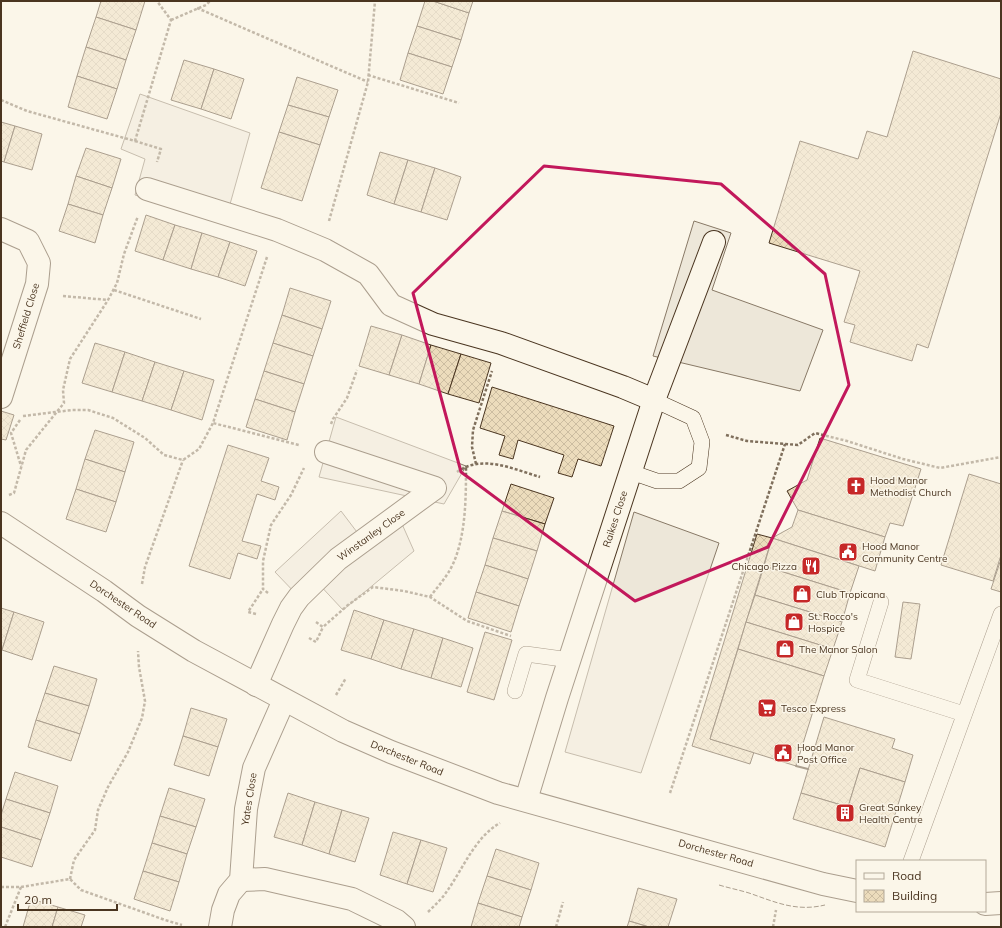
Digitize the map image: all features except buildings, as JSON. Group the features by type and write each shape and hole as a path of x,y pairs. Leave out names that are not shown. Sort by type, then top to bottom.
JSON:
{"street":[{"path":"148,189 277,230 322,248 368,274 391,305 433,324 501,344 623,387 654,400"},
{"name":"Sheffield Close","path":"1,229 28,241 39,263 37,284 1,397"},
{"name":"Raikes Close","path":"526,800 654,400 714,242"},
{"path":"320,451 435,488"},
{"name":"Winstanley Close","path":"256,685 291,608 299,597 338,559 435,488"},
{"name":"Dorchester Road","path":"1,523 104,591 138,616 194,651 343,731 391,752 498,793 823,884 856,891"},
{"name":"Yates Close","path":"241,880 246,809 254,768 284,700"},
{"path":"220,927 223,910 229,894 241,880 265,879 352,899 397,921 404,927"},
{"path":"986,904 1001,903"}],"lane":[{"path":"631,472 658,481 679,482 699,468 702,442 693,418 654,400"},
{"path":"881,602 857,680 964,714"},
{"path":"911,860 1001,614"},
{"path":"514,690 526,654 570,660"}],"path":[{"path":"157,1 171,20"},
{"path":"135,141 171,20 210,1"},
{"path":"322,248 368,82 375,1"},
{"path":"197,8 368,82"},
{"path":"368,75 460,103"},
{"path":"1,100 27,111 161,149 124,254 117,283 108,300 70,359 63,390 64,403 26,450 14,493"},
{"path":"70,880 74,860 95,830 98,810 108,787 128,752 142,718 145,701 139,667 137,637 138,616 145,567 183,460 199,449 213,423 254,292 277,230"},
{"path":"114,290 201,319"},
{"path":"34,293 108,300"},
{"path":"476,464 472,447 473,430 501,344"},
{"path":"260,615 248,612 263,589 263,561 270,525 291,495 305,467 320,451 333,418 347,398 357,370"},
{"path":"21,466 11,434 22,416 88,410 113,418 145,438 164,455 183,460"},
{"path":"213,423 320,451"},
{"path":"696,426 746,441 798,445 815,433 848,441 903,459 940,468 1001,457"},
{"path":"670,793 785,444"},
{"path":"435,488 466,466 476,464 492,463 540,477"},
{"path":"430,597 445,578 453,563 461,534 465,508 466,466"},
{"path":"306,636 316,642 323,627 348,605 373,587 404,591 430,597 467,621 514,636 526,654"},
{"path":"263,589 273,597"},
{"path":"312,620 323,627"},
{"path":"425,915 446,893 479,842 490,829 514,818 526,800"},
{"path":"1,887 21,887 70,880"},
{"path":"70,880 81,890 165,920 182,924"},
{"path":"5,927 21,887"},
{"path":"556,927 562,902"},
{"path":"772,927 776,910"}],"highlighted area":[{"path":"544,166 721,184 825,274 849,385 768,547 635,601 461,472 413,293"}],"shaded area":[{"path":"140,94 250,133 225,222 135,195 145,159 121,149"},
{"path":"694,221 731,233 712,290 823,330 800,391 653,356"},
{"path":"336,417 466,466 444,504 319,477"},
{"path":"341,511 363,540 398,515 414,551 343,610 316,581 299,597 275,572"},
{"path":"634,512 719,543 641,773 565,752"}],"fence":[{"path":"719,885 795,907 814,907 825,905"}],"wall":[{"path":"796,766 808,769"}],"place":[{"name":"Hood Manor Methodist Church","path":"856,486"},
{"name":"Hood Manor Community Centre","path":"848,552"},
{"name":"Chicago Pizza","path":"811,566"},
{"name":"Club Tropicana","path":"802,594"},
{"name":"St. Rocco's Hospice","path":"794,622"},
{"name":"The Manor Salon","path":"785,649"},
{"name":"Tesco Express","path":"767,708"},
{"name":"Hood Manor Post Office","path":"783,753"},
{"name":"Great Sankey Health Centre","path":"845,813"}]}
